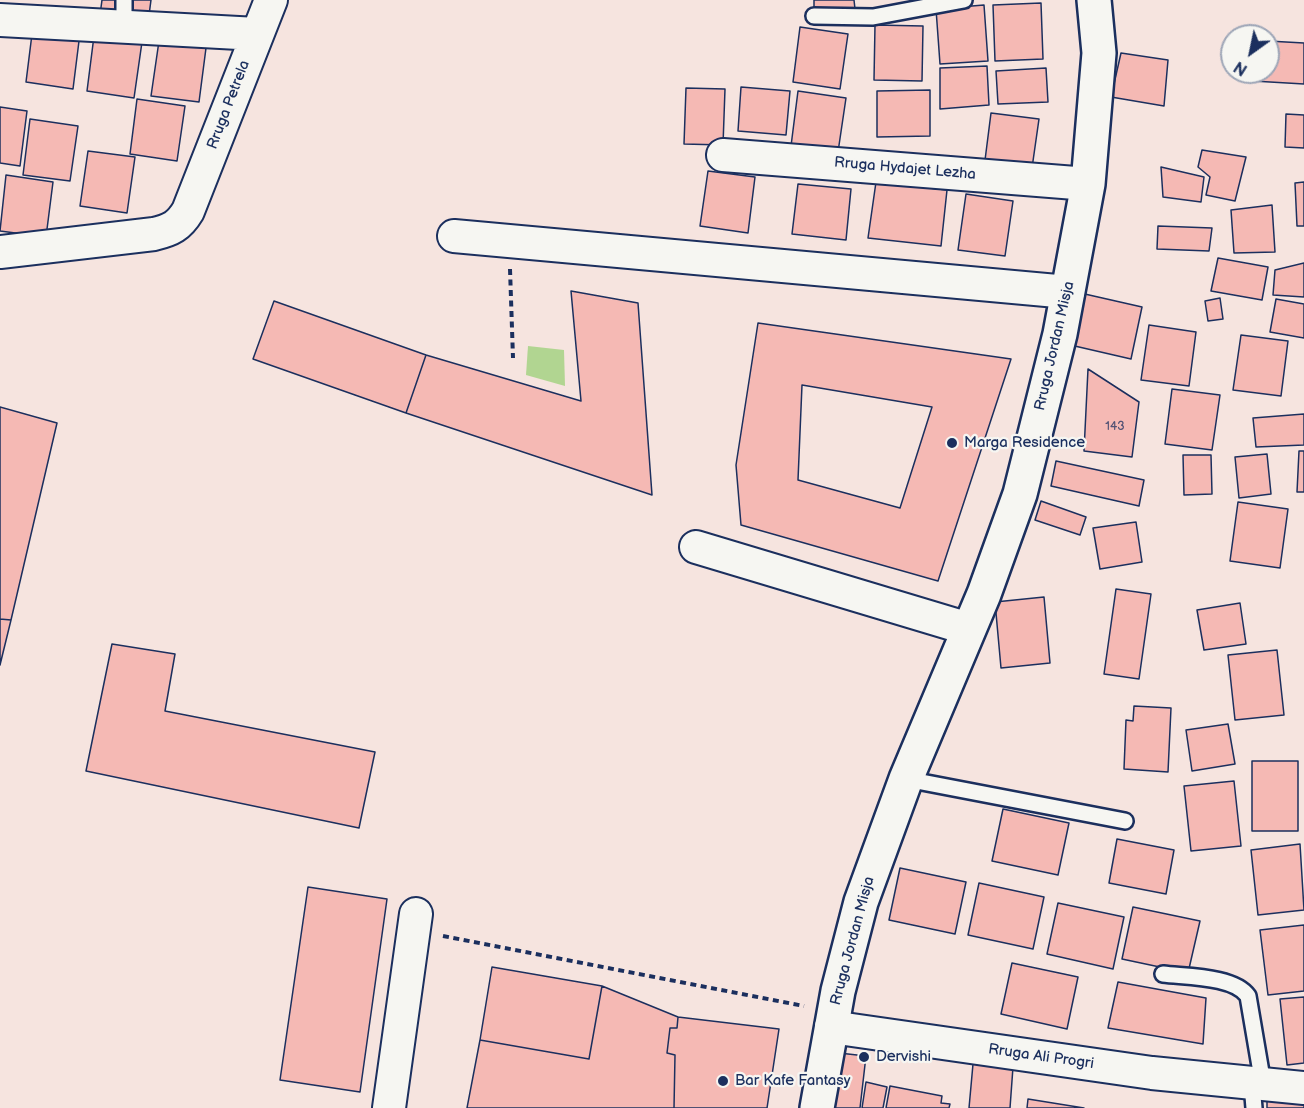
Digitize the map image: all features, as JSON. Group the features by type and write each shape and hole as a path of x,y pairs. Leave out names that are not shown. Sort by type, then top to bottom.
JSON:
{"street":[{"name":"Rruga Petrela","path":"0,252 169,231 180,224 188,211 271,0"},
{"name":"Rruga Jordan Misja","path":"817,1108 833,1019 861,902 906,779 969,629 1020,494 1068,292 1088,184 1096,114 1099,53 1094,0"},
{"path":"0,20 124,13 257,34"},
{"name":"Rruga Hydajet Lezha","path":"723,155 1088,184"},
{"path":"454,236 1068,292"},
{"path":"696,547 969,629"},
{"path":"389,1108 416,914"},
{"name":"Rruga Ali Progri","path":"833,1019 1256,1092 1304,1088"}],"lane":[{"path":"814,16 873,17 964,0"},
{"path":"906,779 1125,821"},
{"path":"1163,974 1229,983 1244,990 1248,996 1256,1092"}],"path":[{"path":"508,241 513,358"},
{"path":"469,941 833,1019"}],"green space":[{"path":"528,346 564,350 565,386 526,375"}],"building":[{"path":"102,0 151,0 148,23 100,15"},
{"path":"814,0 854,0 855,9 814,10"},
{"path":"1041,3 1043,59 995,61 993,5"},
{"path":"984,5 988,61 940,64 936,9"},
{"path":"875,25 923,26 922,81 874,80"},
{"path":"33,26 80,33 73,89 26,82"},
{"path":"800,27 848,34 840,89 793,82"},
{"path":"94,36 142,42 134,98 87,91"},
{"path":"159,41 206,48 199,102 151,96"},
{"path":"1280,42 1304,43 1304,84 1280,83"},
{"path":"1121,53 1168,60 1164,106 1111,97"},
{"path":"987,66 989,105 940,109 940,68"},
{"path":"1046,68 1048,102 998,104 996,71"},
{"path":"741,87 790,91 786,135 738,131"},
{"path":"686,88 725,89 723,145 684,144"},
{"path":"930,90 930,136 877,137 877,91"},
{"path":"798,91 846,98 838,152 791,146"},
{"path":"137,99 185,106 177,161 130,154"},
{"path":"0,107 27,111 20,166 0,163"},
{"path":"991,113 1039,119 1031,175 984,168"},
{"path":"1286,114 1304,115 1304,148 1285,147"},
{"path":"30,119 78,126 70,181 23,175"},
{"path":"1202,150 1246,157 1235,201 1206,195 1210,177 1198,167"},
{"path":"88,151 135,157 127,213 80,206"},
{"path":"1161,167 1204,177 1201,202 1163,197"},
{"path":"708,171 755,177 748,233 700,226"},
{"path":"6,175 53,182 46,237 0,231"},
{"path":"876,182 947,190 941,246 868,238"},
{"path":"1304,182 1304,226 1297,226 1295,183"},
{"path":"798,184 851,189 846,240 792,234"},
{"path":"966,194 1013,201 1005,256 958,250"},
{"path":"1272,205 1275,252 1234,253 1231,210"},
{"path":"1158,226 1212,228 1209,251 1157,249"},
{"path":"1218,258 1268,267 1262,300 1211,291"},
{"path":"1304,263 1304,297 1273,295 1275,270"},
{"path":"571,291 638,303 652,495 406,413 426,355 581,401"},
{"path":"1076,292 1142,307 1131,359 1066,344"},
{"path":"1220,298 1223,319 1208,321 1205,301"},
{"path":"1276,299 1304,304 1304,338 1270,332"},
{"path":"274,301 426,355 406,413 253,359"},
{"name":"Marga Residence","path":"758,323 1011,359 938,581 741,525 736,465","holes":["802,385 932,407 900,508 798,480"]},
{"path":"1149,325 1196,332 1189,386 1141,380"},
{"path":"1241,335 1288,341 1281,396 1233,390"},
{"path":"1088,369 1139,402 1132,457 1084,451"},
{"path":"1172,389 1220,395 1212,450 1165,444"},
{"path":"0,407 57,423 11,620 0,619"},
{"path":"1304,414 1304,445 1256,447 1253,418"},
{"path":"1299,451 1304,451 1304,492 1297,492"},
{"path":"1267,454 1271,494 1239,498 1235,457"},
{"path":"1183,455 1211,455 1212,494 1184,495"},
{"path":"1056,461 1144,480 1139,506 1051,486"},
{"path":"1041,501 1086,517 1080,535 1035,520"},
{"path":"1238,502 1288,509 1280,568 1230,561"},
{"path":"1136,522 1142,562 1100,569 1093,528"},
{"path":"1116,589 1151,594 1139,679 1104,674"},
{"path":"1044,597 1050,663 1001,668 995,602"},
{"path":"1240,603 1246,644 1204,650 1197,610"},
{"path":"0,619 11,620 0,665"},
{"path":"112,644 175,654 165,711 375,752 359,828 86,771"},
{"path":"1277,650 1284,715 1235,720 1228,655"},
{"path":"1134,706 1171,708 1168,772 1124,769 1126,720 1133,721"},
{"path":"1228,724 1235,764 1192,771 1186,730"},
{"path":"1252,761 1298,761 1298,831 1252,831"},
{"path":"1234,781 1241,846 1191,851 1184,786"},
{"path":"1003,809 1069,823 1058,875 992,861"},
{"path":"1117,839 1174,850 1166,894 1109,883"},
{"path":"1300,844 1304,910 1258,915 1251,850"},
{"path":"900,868 966,882 955,934 889,920"},
{"path":"979,883 1044,897 1033,949 968,935"},
{"path":"308,887 387,899 360,1092 280,1080"},
{"path":"1058,903 1124,917 1113,969 1047,954"},
{"path":"1133,907 1200,921 1188,973 1122,959"},
{"path":"1304,925 1304,991 1268,995 1260,930"},
{"path":"1012,963 1078,977 1067,1029 1001,1014"},
{"path":"492,967 602,986 589,1059 480,1040"},
{"path":"1118,982 1206,998 1203,1044 1108,1028"},
{"path":"602,986 678,1017 677,1028 670,1028 667,1053 675,1055 674,1108 467,1108 480,1040 589,1059"},
{"path":"1304,997 1304,1063 1287,1065 1280,999"},
{"name":"Bar Kafe Fantasy","path":"678,1017 779,1029 767,1108 674,1108 675,1055 667,1053 670,1028 677,1028"},
{"path":"830,1052 866,1056 860,1108 824,1108"},
{"path":"973,1064 1013,1067 1010,1108 969,1108"},
{"path":"866,1082 887,1087 883,1108 862,1108"},
{"path":"890,1086 942,1096 941,1103 950,1104 949,1108 886,1108"},
{"path":"1267,1094 1304,1094 1304,1108 1267,1108"},
{"path":"1028,1099 1084,1108 1027,1108"}],"place":[{"name":"Marga Residence","path":"952,443"},
{"name":"Dervishi","path":"864,1057"},
{"name":"Bar Kafe Fantasy","path":"723,1081"}]}
